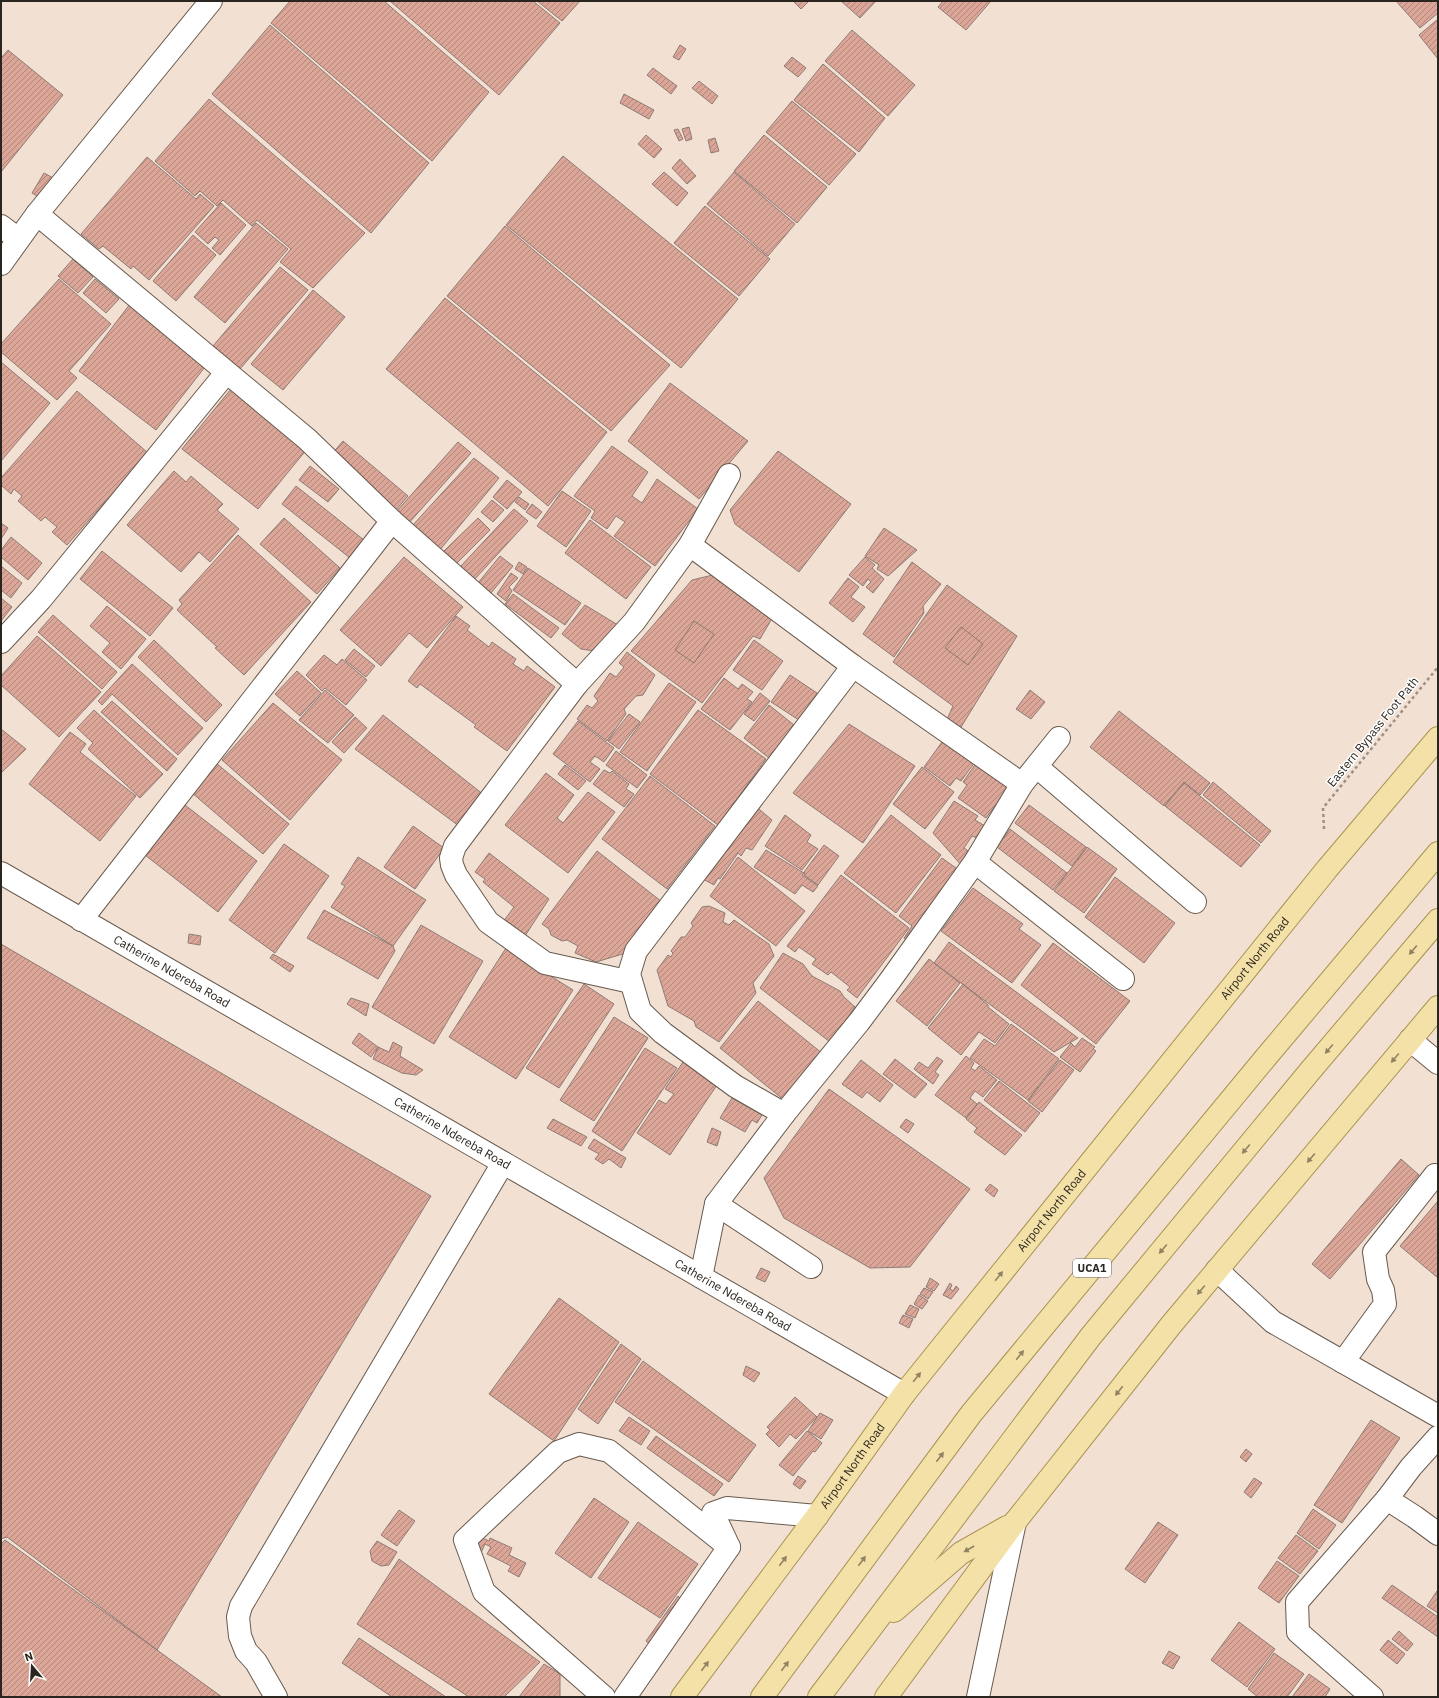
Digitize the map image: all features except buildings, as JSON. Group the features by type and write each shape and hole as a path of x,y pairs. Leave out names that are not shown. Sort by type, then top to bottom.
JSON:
{"main road":[{"name":"Airport North Road","path":"682,1697 817,1516 904,1394 1327,869 1438,738"},
{"name":"UCA1","path":"762,1697 972,1414 1267,1056 1438,853"},
{"path":"819,1697 1091,1336 1305,1077 1438,920"},
{"path":"886,1697 1015,1522 1166,1332 1438,1007"},
{"path":"869,1630 908,1601 961,1553 1015,1522"}],"street":[{"path":"1,264 37,214 211,1"},
{"path":"37,214 307,439 392,521 577,684"},
{"path":"1,226 18,239"},
{"path":"1,642 41,599 226,373"},
{"path":"631,982 545,963 488,922 462,886 452,866 451,858 454,846 577,684 634,622 690,545 729,475"},
{"path":"80,920 392,521"},
{"path":"690,545 852,666 1022,784"},
{"path":"784,1114 735,1086 663,1033 640,1011 629,974 636,951 852,666"},
{"path":"701,1277 716,1204 784,1114 859,1022 975,862 1022,784 1059,738"},
{"path":"1037,767 1195,902"},
{"path":"975,862 1123,980"},
{"name":"Catherine Ndereba Road","path":"1,873 80,920 904,1394"},
{"path":"1410,1040 1438,1063"},
{"path":"276,1697 256,1662 246,1651 240,1636 238,1617 241,1606 503,1163"},
{"path":"1343,1362 1385,1304 1383,1290 1378,1279 1374,1252 1435,1175"},
{"path":"716,1204 811,1267"},
{"path":"1217,1270 1273,1322 1438,1416"},
{"path":"1372,1697 1298,1632 1297,1602 1387,1500 1411,1467 1438,1437"},
{"path":"604,1697 484,1592 465,1540 558,1452 580,1444 609,1451 730,1547"},
{"path":"1387,1500 1415,1517 1438,1534"},
{"path":"730,1547 713,1513 727,1508 817,1516"},
{"path":"978,1697 1015,1522"},
{"path":"625,1697 730,1547"}],"path":[{"name":"Eastern Bypass Foot Path","path":"1323,808 1438,667"}]}
